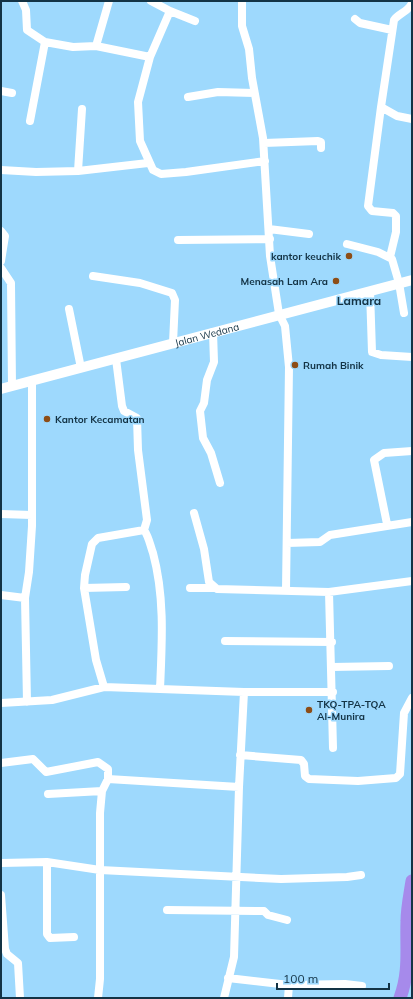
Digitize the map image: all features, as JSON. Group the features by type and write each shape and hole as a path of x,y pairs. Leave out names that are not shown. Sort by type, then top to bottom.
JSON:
{"street":[{"path":"22,1 26,10 26,30 45,42 73,47 96,46 150,57"},
{"path":"96,46 109,1"},
{"path":"151,1 195,22"},
{"path":"242,1 241,17 249,50 254,92 264,143 269,229 279,314 285,326 290,367 286,590"},
{"path":"404,313 399,283 390,257 396,232 396,216 393,213 372,211 368,206 392,30 397,17 407,10 412,3"},
{"path":"170,11 150,57 138,102 140,141 152,170 161,174 265,160"},
{"path":"355,19 360,23 392,30"},
{"path":"30,122 45,42"},
{"path":"1,90 12,93"},
{"path":"188,97 218,92 254,92"},
{"path":"381,106 396,116 412,119"},
{"path":"78,171 82,109"},
{"path":"264,143 318,141 321,142 321,148"},
{"path":"1,170 36,172 78,171 148,163"},
{"path":"269,229 309,234"},
{"path":"1,231 6,236 1,261"},
{"path":"178,240 270,239"},
{"path":"347,244 390,257"},
{"path":"1,268 11,283 12,386"},
{"path":"93,276 140,283 172,293 175,300 173,343"},
{"name":"Jalan Wedana","path":"1,389 279,314 412,280"},
{"path":"370,291 372,352 381,355 412,357"},
{"path":"69,309 81,368"},
{"path":"213,332 214,362 207,380 204,403 200,411 203,438 211,453 220,483"},
{"path":"116,358 122,406 124,410 137,418 138,450 147,520 144,530 150,544 160,586 162,645 160,689"},
{"path":"27,702 25,598 30,572 32,515 32,381"},
{"path":"387,524 374,460 384,453 412,451"},
{"path":"194,513 204,549 209,582 214,588"},
{"path":"1,514 32,515"},
{"path":"287,543 320,542 330,535 387,524 412,522"},
{"path":"104,687 96,660 84,588 92,544 94,540 144,530"},
{"path":"190,588 330,592 412,581"},
{"path":"84,588 126,587"},
{"path":"330,592 333,748"},
{"path":"1,595 25,598"},
{"path":"225,641 332,642"},
{"path":"332,667 388,666"},
{"path":"1,702 27,702 65,698 104,687 244,692 332,692"},
{"path":"224,998 234,957 240,756 244,692"},
{"path":"240,756 300,760 304,764 305,776 309,779 358,781 396,778 400,774 404,713 412,698"},
{"path":"1,763 33,759 36,760 42,771 46,772 98,762 108,769 108,779 102,790 100,979 98,998"},
{"path":"108,779 239,787"},
{"path":"48,794 102,790"},
{"path":"1,863 47,862 100,870 294,880 361,875"},
{"path":"47,862 48,934 50,938 74,937"},
{"path":"1,895 3,945 7,954 18,963 20,998"},
{"path":"167,910 264,911 268,915 287,920"},
{"path":"228,978 289,985 345,984 362,986"},
{"path":"288,998 289,985"}],"waterway":[{"path":"400,998 405,979 407,960 407,916 412,881"}],"place":[{"name":"kantor keuchik","path":"349,256"},
{"name":"Menasah Lam Ara","path":"336,281"},
{"name":"Rumah Binik","path":"295,365"},
{"name":"Kantor Kecamatan","path":"47,419"},
{"name":"TKQ-TPA-TQA Al-Munira","path":"309,710"}],"district":[{"name":"Lamara","path":"359,300"}]}
